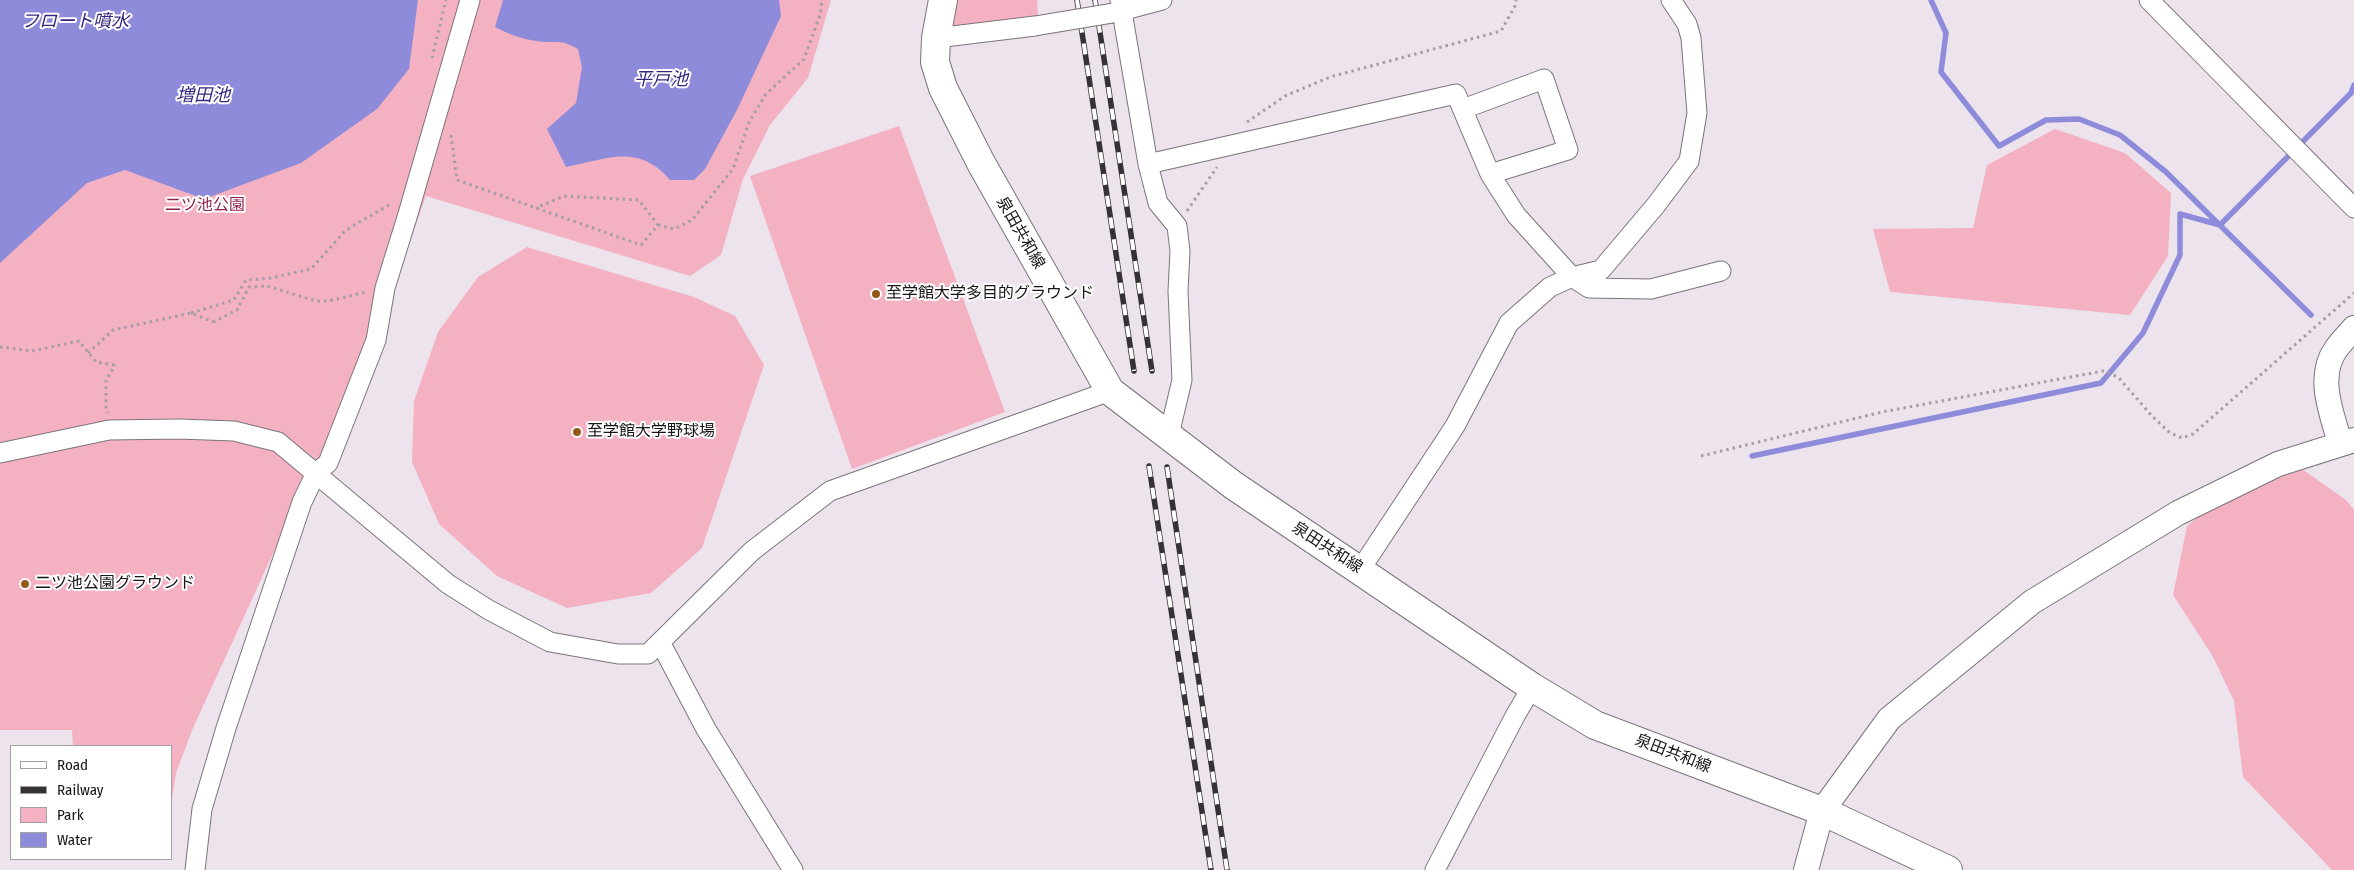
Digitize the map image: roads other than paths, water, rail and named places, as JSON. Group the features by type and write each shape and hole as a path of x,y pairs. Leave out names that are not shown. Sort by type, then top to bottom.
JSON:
{"main road":[{"name":"泉田共和線","path":"943,0 936,38 935,62 942,88 980,163 1110,391 1233,485 1532,687 1596,725 1822,811 1948,870"}],"street":[{"path":"195,870 202,809 226,728 302,502 316,473 328,463 376,340 385,288 470,0"},
{"path":"936,38 1035,26 1162,0"},
{"path":"1360,570 1454,426 1509,323 1550,287 1572,278 1601,270 1656,205 1689,161 1697,113 1691,38 1687,24 1671,0"},
{"path":"2149,0 2354,208"},
{"path":"1119,8 1148,164 1158,203 1176,226 1180,251 1178,291 1182,380 1169,435"},
{"path":"1463,109 1544,79 1568,150 1490,174"},
{"path":"1148,164 1456,94 1490,174 1516,215 1572,278 1589,288 1651,289 1721,271"},
{"path":"1806,870 1822,811 1889,719 2032,602 2178,513 2278,464 2347,442 2327,395 2326,373 2335,350 2354,328"},
{"path":"0,453 108,430 234,430 278,442 448,584 489,610 550,642 618,654 648,654 752,551 830,491 1110,391"},
{"path":"660,642 706,729 793,870"},
{"path":"1435,870 1506,732 1532,687"}],"water":[{"name":"増田池","path":"0,0 418,0 409,69 377,109 301,163 204,199 125,170 87,183 0,263"},
{"name":"平戸池","path":"503,0 779,0 781,16 737,110 705,169 694,180 670,180 658,168 646,161 634,158 609,158 566,167 547,129 576,103 582,67 578,49 562,42 543,42 526,39 495,27"}],"waterway":[{"path":"1931,0 1946,33 1941,72 1999,146 2046,120 2079,119 2120,135 2166,172 2311,315"},
{"path":"1752,456 2101,383 2143,333 2180,255 2180,214 2220,225 2351,93 2354,85"}],"railway":[{"path":"1077,0 1134,371"},
{"path":"1095,0 1152,371"},
{"path":"1149,466 1211,870"},
{"path":"1167,467 1227,870"}],"place":[{"name":"至学館大学多目的グラウンド","path":"876,294"},
{"name":"至学館大学野球場","path":"577,432"},
{"name":"二ツ池公園グラウンド","path":"25,584"}],"water label":[{"name":"フロート噴水","path":"75,22"}],"park label":[{"name":"二ツ池公園","path":"205,206"}]}
